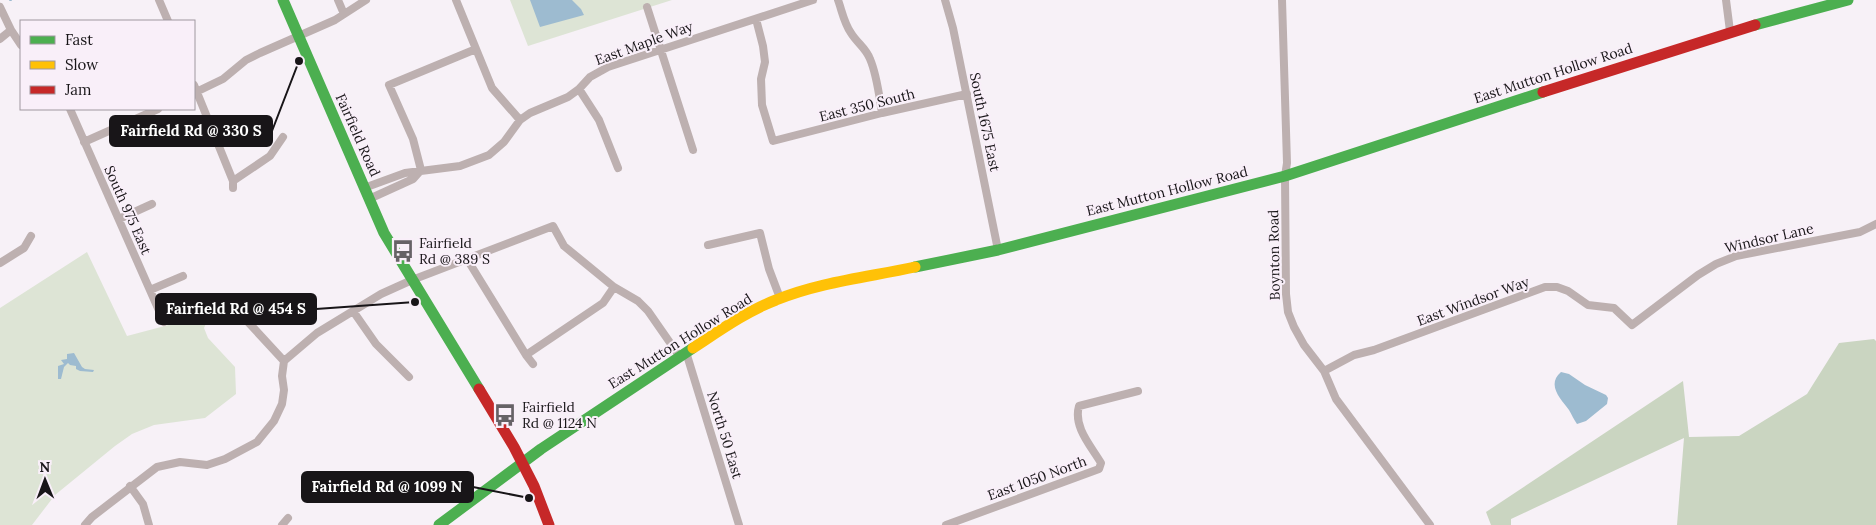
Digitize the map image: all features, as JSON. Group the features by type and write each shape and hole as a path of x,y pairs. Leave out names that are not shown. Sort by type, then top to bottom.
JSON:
{"street":[{"path":"159,0 168,20"},
{"name":"Fairfield Road","path":"282,0 384,233 522,462 534,486 549,525"},
{"path":"338,0 344,14"},
{"path":"283,137 270,156 233,185 195,90 224,79 246,60 344,14 366,0"},
{"path":"456,0 492,88 520,120"},
{"name":"East Maple Way","path":"364,188 394,176 421,170 460,166 489,155 504,142 520,120 530,113 568,97 579,90 590,77 608,67 813,0"},
{"path":"838,0 844,20 852,34 865,49 870,60 875,75 882,113"},
{"name":"South 1675 East","path":"945,0 967,94 998,250"},
{"name":"Boynton Road","path":"1284,0 1287,163 1284,176 1288,312 1304,345 1324,371 1336,399 1430,525"},
{"path":"1726,0 1730,31"},
{"name":"East Mutton Hollow Road","path":"440,525 522,462 683,354 725,327 780,298 833,283 998,250 1284,176 1730,31 1848,0"},
{"path":"0,7 20,44"},
{"path":"647,7 693,150"},
{"name":"East 350 South","path":"756,18 765,62 761,79 762,105 773,141 882,113 967,94"},
{"path":"0,39 11,30"},
{"path":"369,199 413,179 421,170 413,139 389,85 476,49"},
{"path":"579,90 599,120 618,168"},
{"name":"South 975 East","path":"70,110 164,322"},
{"path":"84,142 156,110"},
{"path":"118,219 152,204"},
{"name":"Windsor Lane","path":"1627,320 1632,325 1698,275 1716,264 1736,256 1860,232 1876,224"},
{"name":"North 50 East","path":"467,259 553,226 564,246 614,287 638,301 683,354 739,525"},
{"path":"708,244 760,233 769,269 780,298"},
{"path":"0,263 24,248 31,236"},
{"path":"84,525 130,486 157,467 180,462 206,465 225,459 257,442 274,421 282,404 284,361 317,333 352,310 412,280 467,259 533,364"},
{"path":"150,290 183,276"},
{"path":"526,355 603,303 614,287"},
{"name":"East Windsor Way","path":"1324,371 1354,355 1374,350 1545,287 1557,287 1568,291 1588,305 1614,308 1627,320"},
{"path":"352,310 376,344 409,378"},
{"path":"248,322 284,361"},
{"name":"East 1050 North","path":"946,525 1098,469 1101,464 1078,425 1079,406 1138,391"},
{"path":"130,486 143,504 149,525"},
{"path":"282,525 288,518"}],"green space":[{"path":"510,0 672,0 528,46"},
{"path":"87,252 127,336 210,314 204,328 208,338 235,367 236,394 205,418 154,425 132,434 55,495 32,525 0,525 0,308"},
{"path":"1874,339 1876,341 1876,525 1677,525 1684,438 1511,519 1511,525 1491,525 1486,512 1683,381 1689,437 1739,436 1807,394 1839,343"}],"water":[{"path":"530,0 572,0 584,15 540,27"},
{"path":"74,353 82,367 94,370 93,372 80,371 76,369 76,366 68,363 64,367 61,379 58,379 58,366 64,364 61,360 67,359 67,354"},
{"path":"1561,372 1569,374 1585,385 1606,395 1608,398 1607,404 1586,421 1577,424 1556,392 1555,382"}],"traffic: fast":[{"path":"283,0 384,233 479,389"},
{"path":"1755,25 1848,0"},
{"path":"915,267 998,250 1285,176 1543,92"},
{"path":"439,525 541,449 693,348"}],"traffic: slow":[{"path":"693,348 733,322 776,300 827,284 915,267"}],"traffic: jam":[{"path":"1543,92 1755,25"},
{"path":"479,389 514,447 534,486 549,525"}],"place":[{"name":"Fairfield Rd @ 330 S","path":"299,61"},
{"name":"Fairfield Rd @ 389 S","path":"403,251"},
{"name":"Fairfield Rd @ 454 S","path":"415,302"},
{"name":"Fairfield Rd @ 1124 N","path":"505,415"},
{"name":"Fairfield Rd @ 1099 N","path":"529,498"}]}
